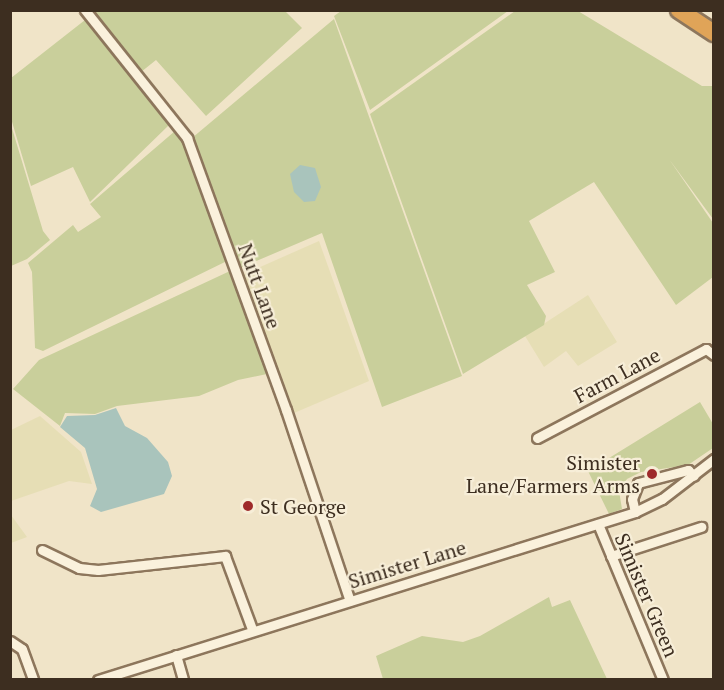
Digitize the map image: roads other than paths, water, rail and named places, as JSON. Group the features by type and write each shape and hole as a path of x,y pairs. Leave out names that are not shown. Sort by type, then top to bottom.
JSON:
{"highway":[{"path":"679,10 714,33"}],"street":[{"name":"Nutt Lane","path":"85,10 187,138 286,410 350,601"},
{"name":"Farm Lane","path":"537,438 706,349 714,355"},
{"name":"Simister Lane","path":"98,680 252,629 350,601 635,512 663,499 714,459"},
{"path":"635,512 632,499 638,483 688,470 694,476"},
{"name":"Simister Green","path":"598,524 663,680"},
{"path":"611,556 701,526"},
{"path":"42,550 79,568 98,570 225,556 252,629"},
{"path":"10,641 22,650 33,680"},
{"path":"176,654 183,680"}],"water":[{"path":"300,165 315,168 321,187 315,201 304,202 294,192 290,174"},
{"path":"116,408 125,426 147,438 168,462 172,476 164,494 101,512 90,506 97,489 85,448 60,427 67,416 95,415"}],"place":[{"name":"Simister Lane/Farmers Arms","path":"652,474"},
{"name":"St George","path":"248,506"}]}
